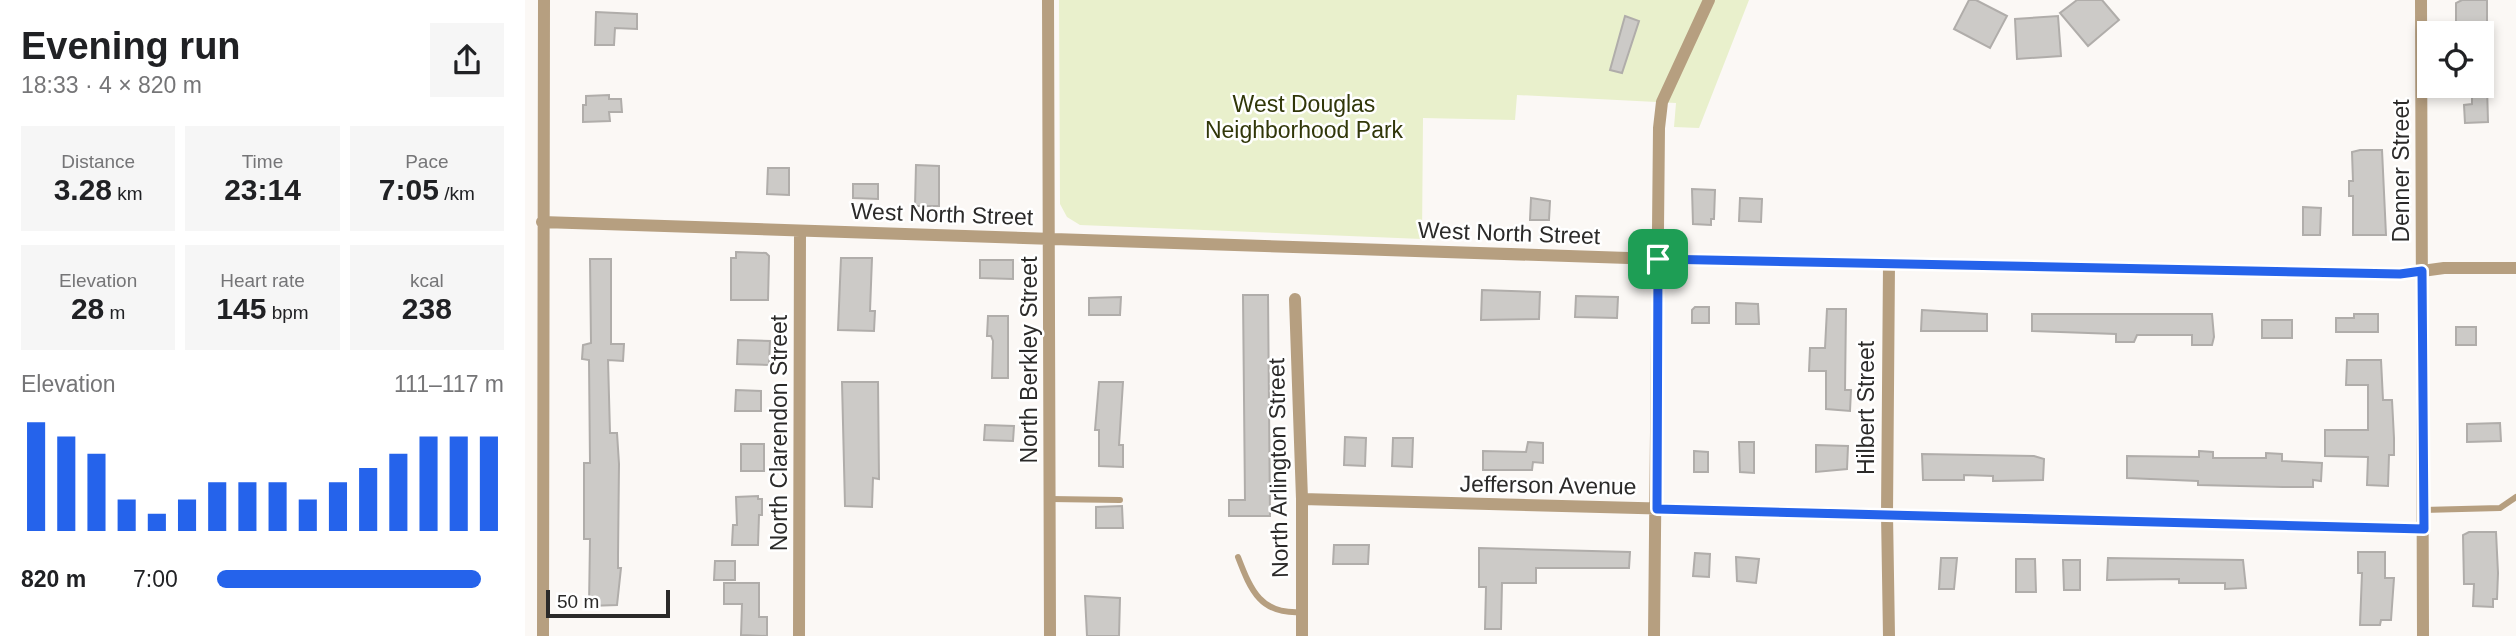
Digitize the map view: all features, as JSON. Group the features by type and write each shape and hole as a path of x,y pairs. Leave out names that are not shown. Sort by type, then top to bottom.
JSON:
{"street":[{"path":"544,0 544,636"},
{"name":"North Berkley Street","path":"1048,0 1051,238 1050,636"},
{"path":"1654,636 1662,103 1709,0"},
{"name":"Denner Street","path":"2421,0 2423,636"},
{"name":"West North Street","path":"542,222 1658,259 2386,274 2444,268 2516,268"},
{"name":"North Clarendon Street","path":"799,636 800,231"},
{"name":"Hilbert Street","path":"1889,264 1889,636"},
{"name":"North Arlington Street","path":"1295,299 1302,499 1302,636"},
{"name":"Jefferson Avenue","path":"1302,499 2424,529"}],"lane":[{"path":"2423,510 2500,509 2516,497"},
{"path":"1050,499 1120,500"},
{"path":"1238,557 1264,603 1278,613 1302,612"}],"green space":[{"name":"West Douglas Neighborhood Park","path":"1059,0 1749,0 1699,128 1674,127 1676,103 1517,95 1515,120 1423,118 1422,239 1080,225 1067,217 1060,204"}],"building":[{"path":"1969,0 1976,0 2007,16 1990,48 1954,29"},
{"path":"2077,0 2102,0 2119,20 2088,46 2060,13"},
{"path":"2462,0 2487,0 2487,21 2456,21 2456,3"},
{"path":"596,12 637,14 637,29 615,28 614,45 595,45"},
{"path":"1625,16 1639,21 1622,73 1610,70"},
{"path":"2058,16 2061,56 2017,59 2015,19"},
{"path":"609,95 609,99 621,99 622,112 609,112 610,121 583,122 586,96"},
{"path":"2472,98 2487,98 2488,122 2465,123 2464,105 2472,104"},
{"path":"2382,150 2386,235 2353,235 2353,196 2349,196 2349,181 2353,181 2352,152"},
{"path":"916,165 939,166 939,206 915,206"},
{"path":"768,168 789,168 789,195 767,194"},
{"path":"853,184 878,184 878,199 853,198"},
{"path":"1692,189 1715,190 1714,219 1711,219 1711,225 1693,224"},
{"path":"1531,198 1550,201 1549,220 1530,220"},
{"path":"1740,198 1762,199 1761,222 1739,221"},
{"path":"2303,207 2321,208 2320,235 2303,235"},
{"path":"736,252 766,253 769,256 768,300 731,300 731,258 736,258"},
{"path":"841,258 872,258 870,311 875,311 874,331 838,330"},
{"path":"590,259 611,259 611,344 624,344 623,361 608,360 610,433 617,433 619,464 618,568 621,568 617,605 589,606 590,539 584,539 584,463 590,463 589,360 582,359 583,345 591,343"},
{"path":"980,260 1013,260 1013,279 980,278"},
{"path":"1482,290 1540,292 1539,319 1481,320"},
{"path":"1243,295 1268,295 1270,516 1229,516 1229,500 1245,500"},
{"path":"1576,296 1618,297 1617,318 1575,317"},
{"path":"1121,297 1120,315 1089,315 1089,298"},
{"path":"1736,303 1758,304 1759,324 1736,324"},
{"path":"1695,307 1709,307 1709,323 1692,323 1692,310"},
{"path":"1827,309 1846,309 1845,390 1851,390 1850,411 1826,409 1826,371 1809,371 1810,348 1825,348"},
{"path":"1922,310 1987,314 1987,331 1921,331"},
{"path":"2032,314 2212,314 2214,337 2212,345 2192,345 2192,335 2137,335 2134,342 2116,342 2116,334 2032,331"},
{"path":"2354,314 2378,314 2378,332 2336,332 2336,318 2354,318"},
{"path":"988,316 1008,316 1008,378 992,378 993,341 991,336 987,336"},
{"path":"2262,320 2292,320 2292,338 2262,338"},
{"path":"2456,327 2476,327 2476,345 2456,345"},
{"path":"738,340 770,341 769,365 737,364"},
{"path":"2347,360 2381,360 2383,400 2392,400 2394,455 2389,455 2388,486 2367,485 2368,457 2325,456 2325,430 2368,430 2368,385 2346,385"},
{"path":"842,382 878,382 879,479 873,478 872,507 845,506"},
{"path":"1099,382 1123,382 1119,445 1123,445 1123,467 1099,466 1099,430 1095,430"},
{"path":"736,390 761,391 761,411 735,411"},
{"path":"2500,423 2501,441 2467,442 2467,424"},
{"path":"985,425 1014,426 1013,441 984,440"},
{"path":"1345,437 1366,438 1365,466 1344,465"},
{"path":"1393,438 1413,438 1412,467 1392,466"},
{"path":"1528,442 1543,443 1543,463 1533,462 1532,470 1483,470 1483,451 1526,452"},
{"path":"1739,442 1754,442 1754,473 1740,472"},
{"path":"741,444 764,444 764,471 741,471"},
{"path":"1816,445 1848,446 1847,469 1816,472"},
{"path":"1694,451 1708,452 1708,472 1694,472"},
{"path":"2199,451 2213,452 2213,458 2266,458 2266,453 2282,454 2282,461 2322,463 2321,481 2313,480 2313,487 2283,487 2198,485 2198,481 2127,478 2127,456 2199,457"},
{"path":"1922,454 2034,456 2044,459 2043,480 1993,481 1993,476 1964,475 1964,480 1923,480"},
{"path":"758,496 758,499 762,499 762,515 759,515 758,545 732,545 733,525 737,525 736,497"},
{"path":"1122,506 1123,528 1096,528 1096,507"},
{"path":"2469,532 2496,532 2497,599 2493,599 2493,607 2473,606 2474,584 2464,584 2463,535"},
{"path":"1334,545 1369,545 1368,564 1333,564"},
{"path":"1479,548 1630,552 1629,568 1536,568 1536,583 1502,583 1501,629 1485,629 1486,587 1479,587"},
{"path":"2358,552 2385,552 2385,578 2394,578 2391,620 2381,620 2380,625 2360,625 2362,573 2358,573"},
{"path":"1695,553 1710,554 1709,577 1693,576"},
{"path":"1736,557 1759,559 1756,583 1737,581"},
{"path":"1941,558 1957,558 1954,589 1939,589"},
{"path":"2108,558 2243,560 2246,588 2225,589 2225,583 2179,583 2179,579 2107,580"},
{"path":"2016,559 2035,559 2036,592 2016,592"},
{"path":"2063,560 2080,560 2080,590 2064,590"},
{"path":"715,561 735,561 735,580 714,580"},
{"path":"724,583 759,583 759,617 767,617 767,636 741,635 742,604 724,604"},
{"path":"1085,596 1120,598 1119,636 1087,636"}],"route":[{"path":"1658,259 2400,274 2422,271 2424,529 1657,509 1658,259"}]}
